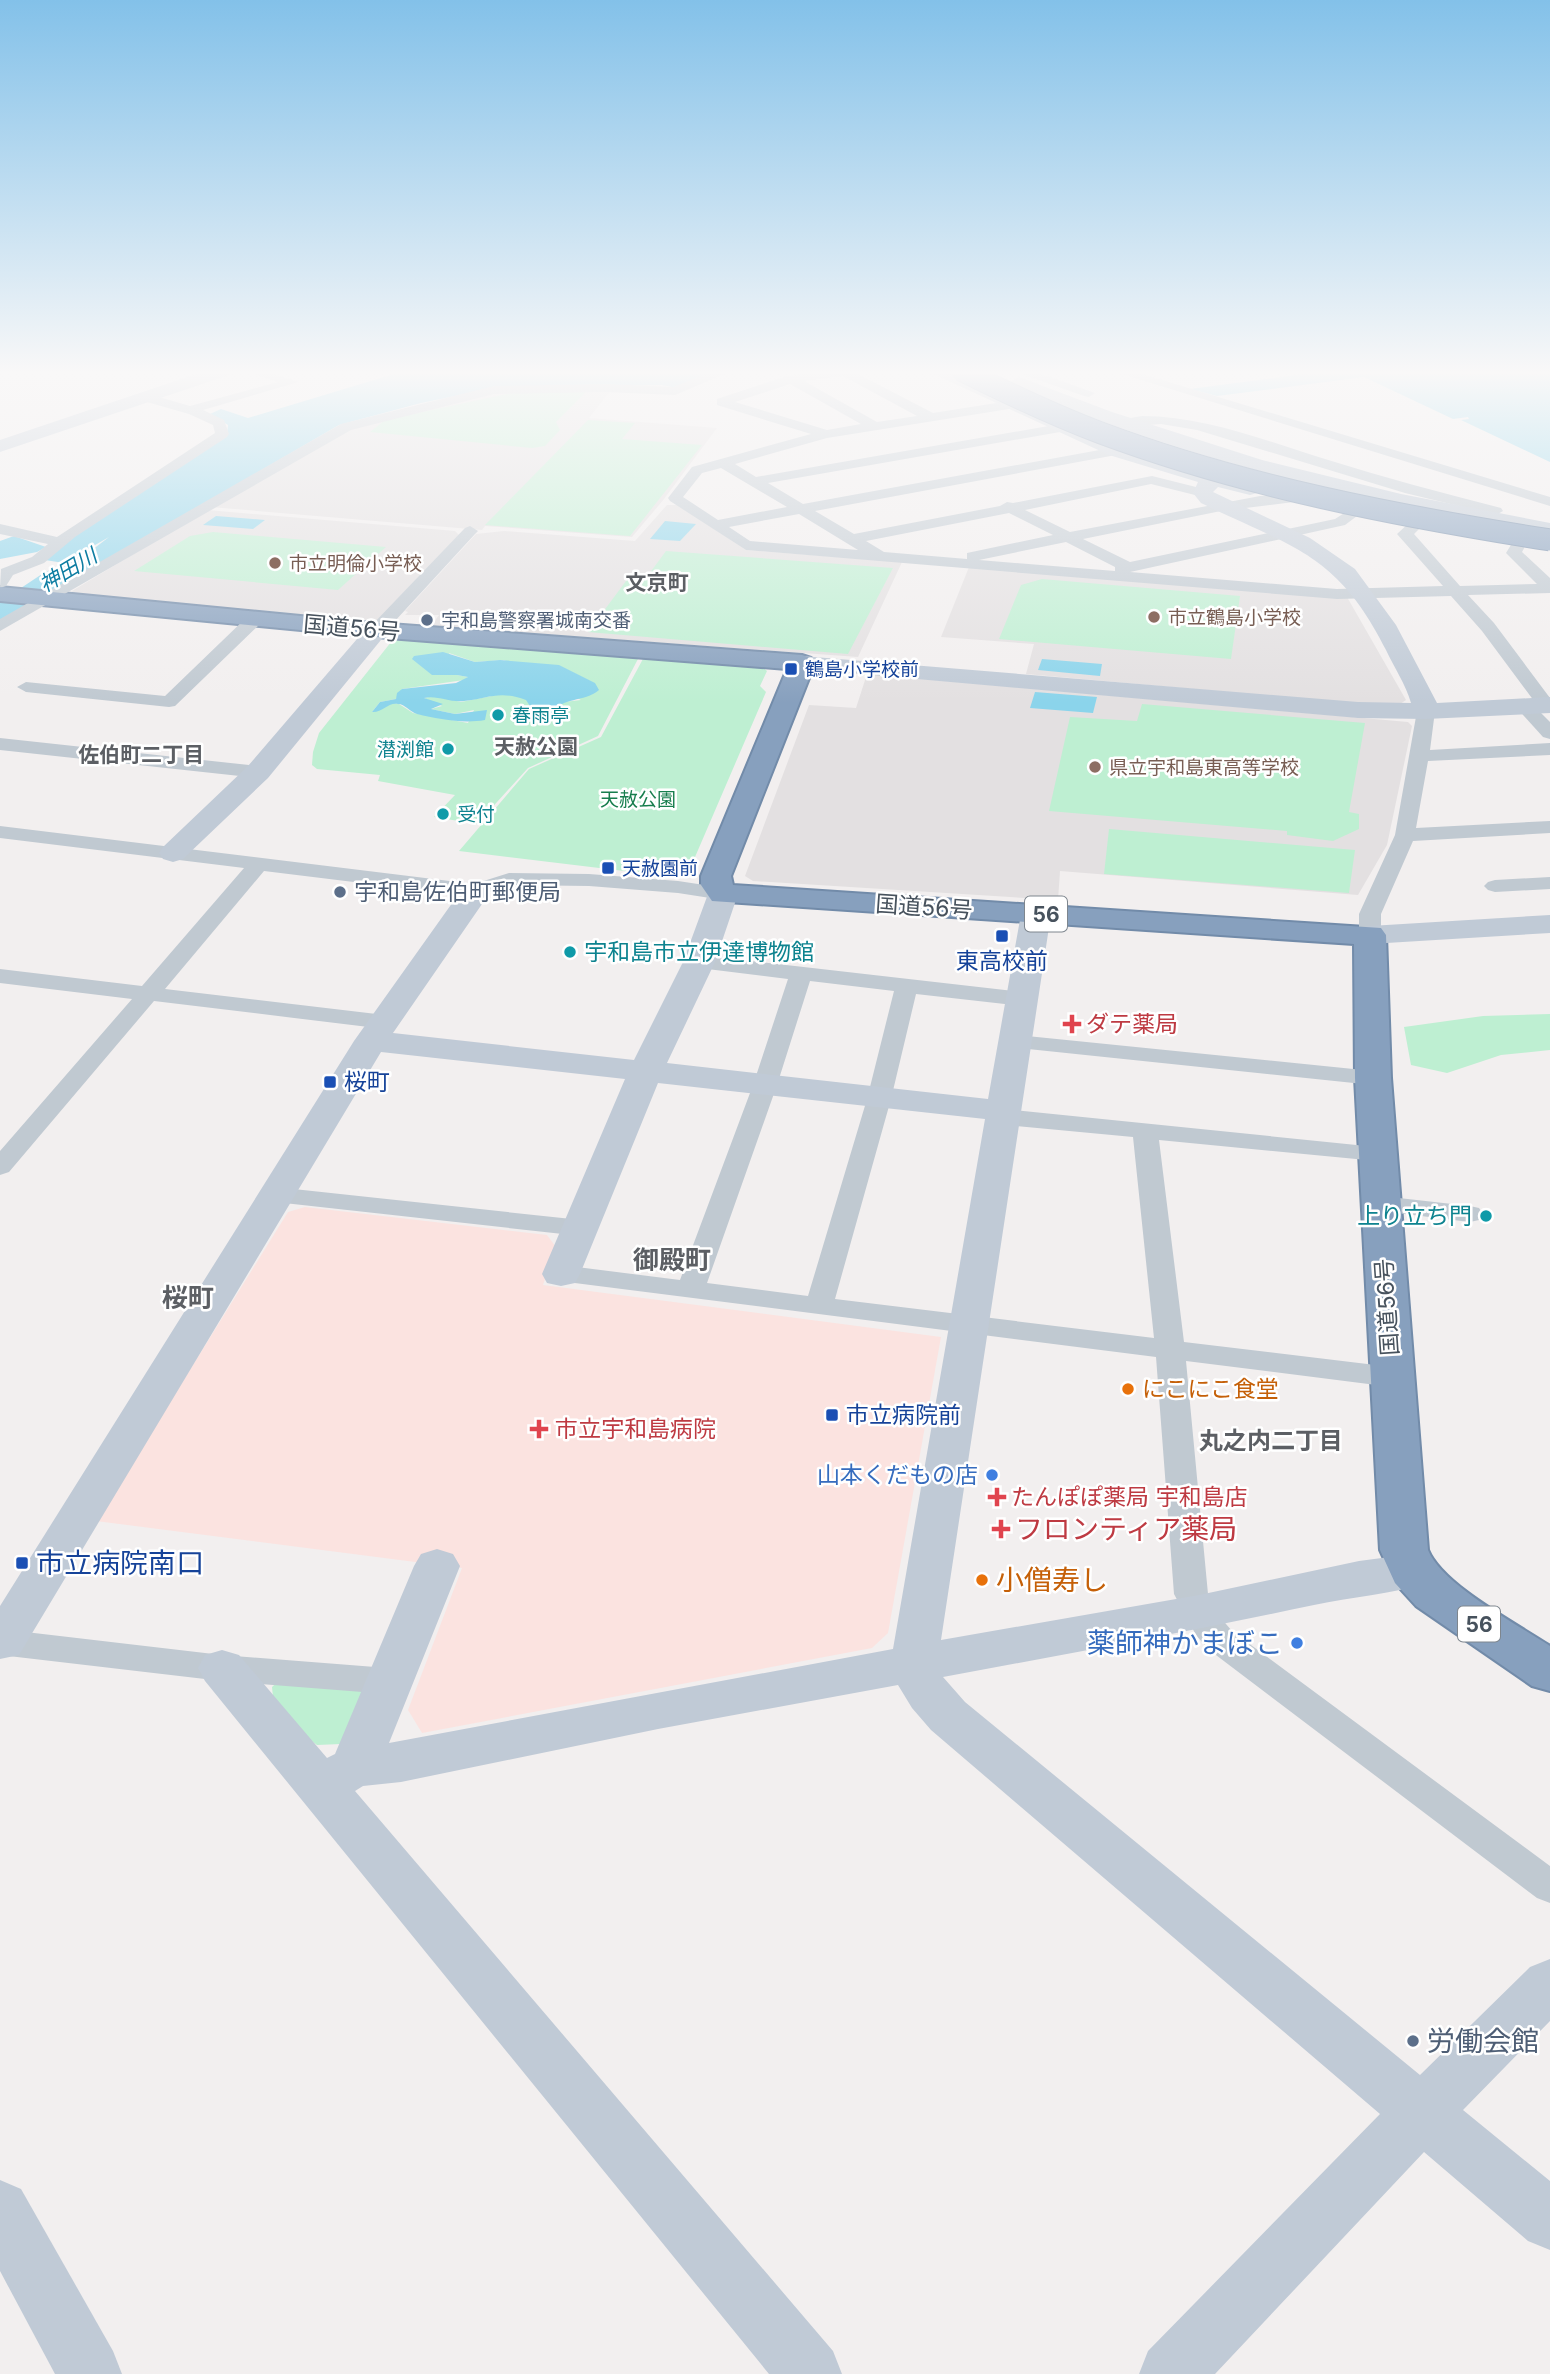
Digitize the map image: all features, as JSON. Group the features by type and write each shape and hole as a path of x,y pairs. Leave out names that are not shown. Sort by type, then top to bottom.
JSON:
{"highway":[{"path":"1261,481 1374,510 1550,540"},
{"name":"国道56号","path":"2,583 46,598 255,619 802,663"},
{"path":"723,894 717,885 716,876 802,663"},
{"name":"国道56号","path":"723,894 1370,935 1377,1153 1404,1550 1412,1571"},
{"name":"56","path":"1412,1571 1433,1593 1550,1672"}],"street":[{"path":"2,583 151,481"},
{"path":"0,626 252,481"},
{"path":"689,481 675,498 746,545 880,558 1363,594 1550,588"},
{"path":"755,481 854,539 880,558"},
{"path":"716,525 953,481"},
{"path":"959,481 1127,567"},
{"path":"854,539 1148,481"},
{"path":"1158,481 1185,490 1209,487 1220,481"},
{"path":"1193,481 1209,487 1294,498 1354,513 1550,547"},
{"path":"1317,481 1495,515 1550,529"},
{"path":"1336,486 1349,481"},
{"path":"1377,481 1422,500"},
{"path":"1481,481 1550,502"},
{"path":"1209,487 1208,499 1285,534 1332,561 1349,575 1363,594 1423,699 1426,711 1405,835 1370,914 1370,935 1550,924"},
{"path":"1495,515 1534,497"},
{"path":"952,563 1068,537 1260,500 1294,498"},
{"path":"1109,576 1127,567 1339,522 1354,513"},
{"path":"1415,524 1405,534 1459,592 1540,705 1550,733"},
{"path":"0,529 59,542"},
{"path":"173,853 258,772 377,630 470,531"},
{"path":"1519,543 1514,553 1550,588"},
{"path":"26,687 169,702 255,619"},
{"path":"802,663 1346,709 1426,711 1540,705"},
{"path":"0,744 258,772"},
{"path":"1419,756 1550,749"},
{"path":"1405,835 1550,827"},
{"path":"0,832 476,891 509,878 558,881 586,889 674,897 723,894 699,962 645,1073 561,1275 1392,1377"},
{"path":"0,1167 259,864"},
{"path":"1495,886 1550,883"},
{"path":"388,1681 222,1668 1,1643 275,1195 378,1032 476,891"},
{"path":"1036,914 1017,1042 967,1324 914,1664 924,1689 947,1716 1550,2220"},
{"path":"699,962 1024,999"},
{"path":"691,1291 765,1085 801,974"},
{"path":"0,976 147,994 645,1073 1145,1130 1377,1153"},
{"path":"819,1306 880,1098 906,987"},
{"path":"1017,1042 1373,1079"},
{"path":"1145,1130 1170,1349 1191,1594 1199,1612 1220,1640 1550,1887"},
{"path":"275,1195 581,1228"},
{"path":"1381,1204 1470,1214"},
{"path":"338,1777 388,1681 437,1566"},
{"path":"338,1777 658,1710 1199,1612 1359,1578 1412,1571"},
{"path":"222,1668 338,1777 810,2374"},
{"path":"1171,2374 1421,2113 1550,1984"},
{"path":"0,2210 90,2374"}],"shaded area":[{"path":"256,481 678,481 632,537 485,526 482,530 211,507"},
{"path":"667,505 678,505 746,550 902,562 858,657 431,626 439,615 405,615 408,612 405,611 476,534 504,531 635,541"},
{"name":"市立明倫小学校","path":"207,510 455,531 459,535 376,621 361,623 74,595 72,591"},
{"name":"市立鶴島小学校","path":"969,567 1347,597 1406,700 1400,704 1362,704 1026,674 1034,644 941,637"},
{"name":"県立宇和島東高等学校","path":"867,674 1408,722 1412,726 1387,845 1358,895 1060,871 1058,900 753,881 745,876 809,705 856,708"},
{"name":"市立宇和島病院","path":"305,1207 547,1235 556,1247 543,1285 941,1337 888,1633 872,1648 422,1733 408,1710 462,1568 96,1521 288,1212"}],"green space":[{"path":"528,481 674,481 630,536 485,525"},
{"path":"213,532 386,547 338,590 134,571 190,536"},
{"path":"666,551 893,568 848,654 588,632 632,573 649,574"},
{"path":"1042,579 1240,596 1231,659 999,639 1021,585"},
{"path":"395,637 639,657 598,736 528,768 477,824 434,817 455,795 378,781 380,775 317,769 312,765 319,733","holes":["449,653 475,662 504,660 581,700 564,702 502,694 461,702 435,696 424,698 442,706 431,709 455,714 474,710 468,723 413,713 393,703 372,712 380,702 396,699 402,689 464,680 468,677 457,675"]},
{"name":"天赦公園","path":"644,657 762,667 767,671 760,686 766,692 689,871 674,877 459,851 529,769 601,737"},
{"path":"1142,704 1365,723 1349,812 1359,814 1359,829 1333,841 1287,835 1287,831 1049,811 1070,717 1137,721"},
{"path":"1109,829 1355,850 1349,893 1104,874"},
{"path":"1550,1014 1550,1050 1501,1055 1447,1073 1411,1065 1404,1027 1483,1016"},
{"path":"280,1680 366,1689 341,1744 317,1745 309,1739 273,1697 272,1687"}],"water":[{"name":"神田川","path":"156,481 243,481 0,622 0,602 42,574 92,550 109,537 64,563 45,560 82,530"},
{"path":"216,516 265,520 253,529 203,525"},
{"path":"665,521 696,524 680,541 650,539"},
{"path":"14,536 46,547 37,552 0,559 0,541"},
{"path":"443,652 475,662 500,660 559,665 595,683 599,690 587,697 561,704 553,714 534,718 529,713 530,706 526,700 502,695 459,701 424,698 443,704 431,709 455,714 487,710 485,720 451,720 425,716 398,704 372,712 380,702 396,699 397,693 402,689 456,683 468,677 432,675 412,659 414,656"},
{"path":"1042,659 1102,664 1100,676 1038,670"},
{"path":"1035,692 1097,697 1093,713 1030,708"}],"place":[{"name":"市立明倫小学校","path":"275,563"},
{"name":"市立鶴島小学校","path":"1154,617"},
{"name":"宇和島警察署城南交番","path":"427,620"},
{"name":"鶴島小学校前","path":"791,669"},
{"name":"春雨亭","path":"498,715"},
{"name":"潜渕館","path":"448,749"},
{"name":"県立宇和島東高等学校","path":"1095,767"},
{"name":"受付","path":"443,814"},
{"name":"天赦園前","path":"608,868"},
{"name":"宇和島佐伯町郵便局","path":"340,892"},
{"name":"東高校前","path":"1002,936"},
{"name":"宇和島市立伊達博物館","path":"570,952"},
{"name":"ダテ薬局","path":"1072,1024"},
{"name":"桜町","path":"330,1082"},
{"name":"上り立ち門","path":"1486,1216"},
{"name":"にこにこ食堂","path":"1128,1389"},
{"name":"市立病院前","path":"832,1415"},
{"name":"市立宇和島病院","path":"539,1429"},
{"name":"山本くだもの店","path":"992,1475"},
{"name":"たんぽぽ薬局 宇和島店","path":"997,1497"},
{"name":"フロンティア薬局","path":"1001,1529"},
{"name":"市立病院南口","path":"22,1563"},
{"name":"小僧寿し","path":"982,1580"},
{"name":"薬師神かまぼこ","path":"1297,1643"},
{"name":"労働会館","path":"1413,2041"}],"district":[{"name":"文京町","path":"657,582"},
{"name":"天赦公園","path":"536,746"},
{"name":"佐伯町二丁目","path":"141,754"},
{"name":"御殿町","path":"672,1259"},
{"name":"桜町","path":"188,1297"},
{"name":"丸之内二丁目","path":"1271,1440"}]}
